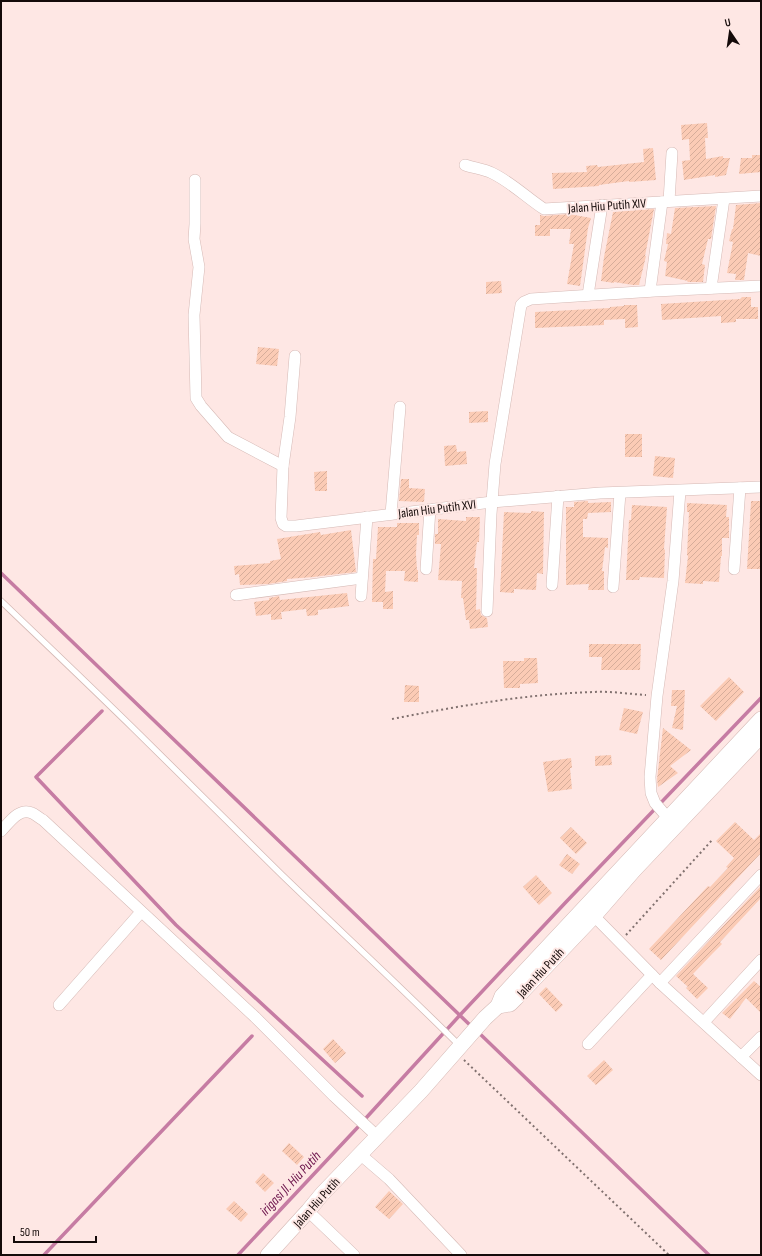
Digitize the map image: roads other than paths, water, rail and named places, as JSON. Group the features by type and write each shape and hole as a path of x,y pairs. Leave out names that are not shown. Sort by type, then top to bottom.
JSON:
{"street":[{"path":"650,291 666,201 672,152"},
{"name":"Jalan Hiu Putih XIV","path":"465,166 491,173 506,181 544,209 761,196"},
{"path":"195,180 194,239 199,267 194,315 196,398 201,406 228,437 283,466"},
{"path":"711,288 724,199"},
{"path":"588,295 602,205"},
{"path":"487,611 495,464 521,305 531,299 650,291 761,286"},
{"name":"Jalan Hiu Putih XVI","path":"295,356 290,417 283,466 281,518 283,524 286,526 492,502 558,496 761,488"},
{"path":"391,514 400,407"},
{"path":"734,569 740,488"},
{"path":"668,818 655,803 650,793 650,777 657,696 673,582 680,490"},
{"path":"613,587 620,493"},
{"path":"552,585 558,496"},
{"path":"426,569 430,509"},
{"path":"361,596 368,517"},
{"path":"236,595 362,578"},
{"path":"498,1006 502,996 668,818 723,767 761,719"},
{"name":"Jalan Hiu Putih","path":"268,1255 322,1194 421,1091 483,1021 498,1006 510,1004 594,916 723,767 761,736"},
{"path":"1,832 18,814 22,812 30,812 42,820 255,1017 334,1096 378,1137"},
{"path":"660,983 761,875"},
{"path":"59,1005 141,912"},
{"path":"594,916 660,983 761,1075"},
{"path":"704,1022 761,960"},
{"path":"588,1044 652,975"},
{"path":"741,1057 761,1037"},
{"path":"361,1154 389,1179 460,1255"},
{"path":"308,1211 354,1255"}],"lane":[{"path":"1,601 276,870 395,982 460,1047"}],"waterway":[{"path":"1,573 472,1027"},
{"path":"366,1118 566,902 761,698"},
{"path":"102,711 36,777 176,925 362,1096"},
{"path":"477,1031 709,1255"},
{"path":"44,1255 252,1036"},
{"name":"irigasi Jl. Hiu Putih","path":"238,1255 358,1127"}]}
